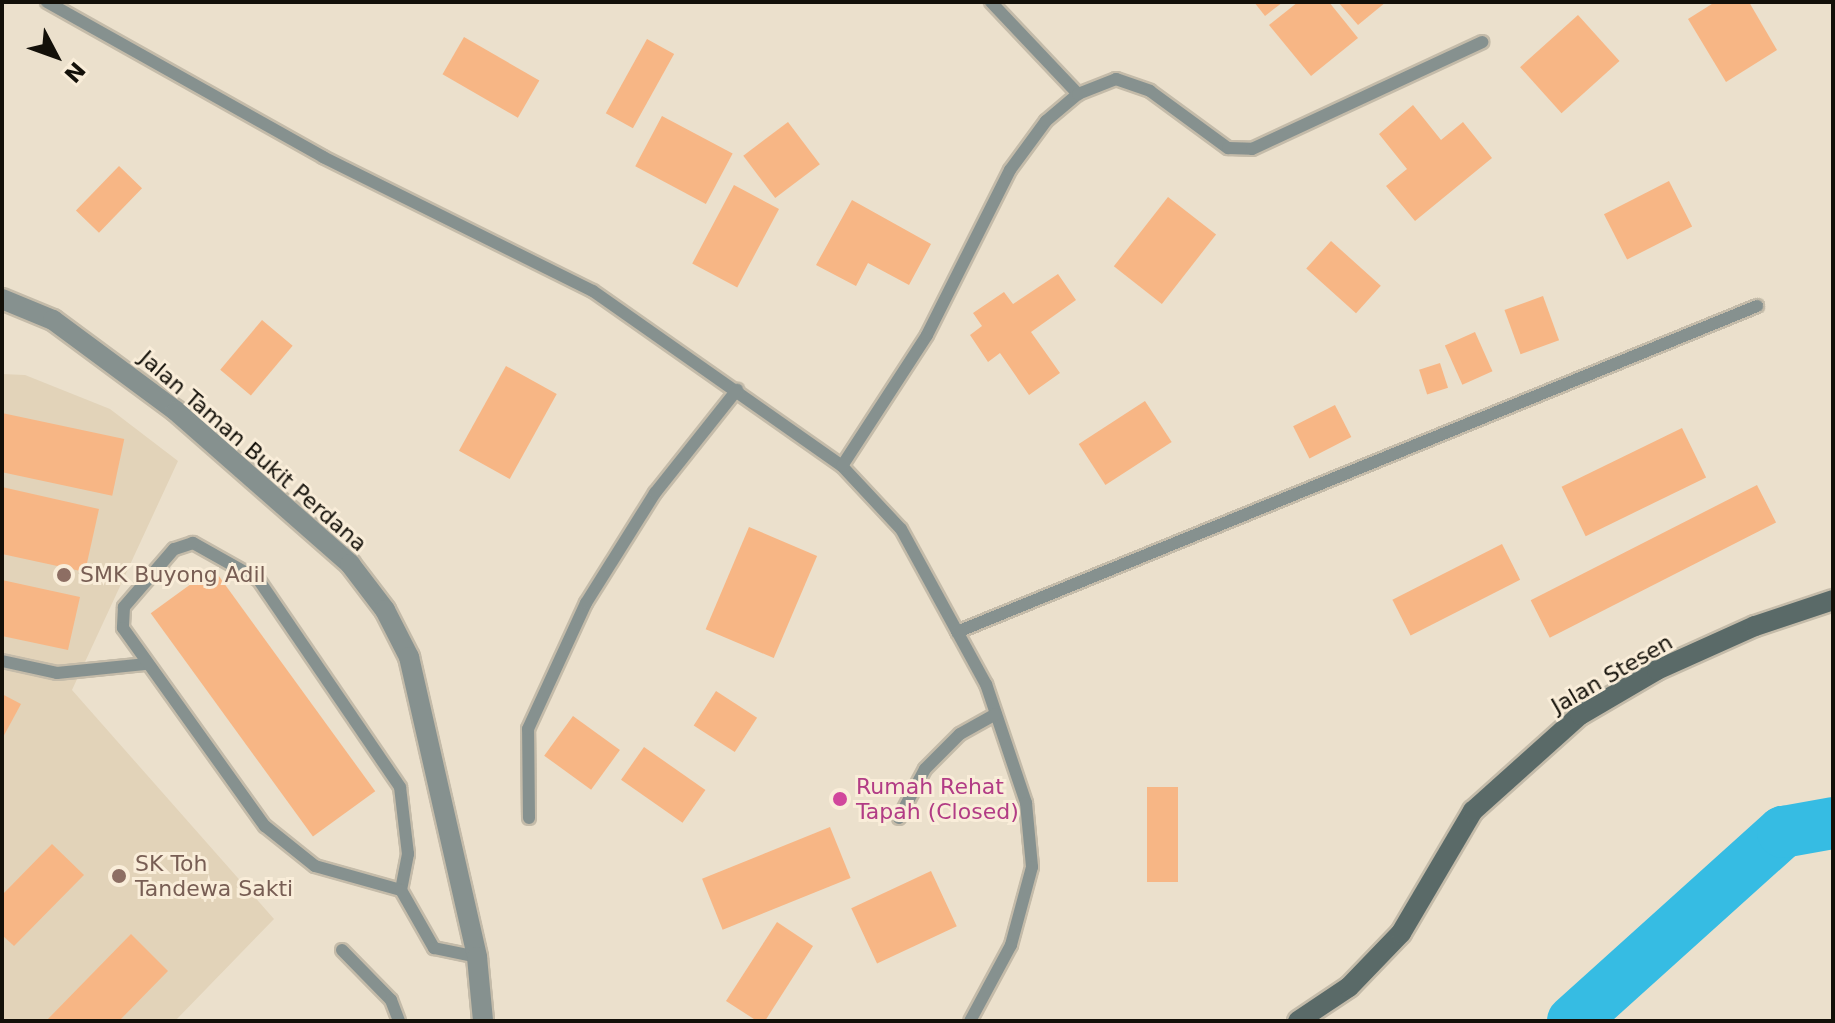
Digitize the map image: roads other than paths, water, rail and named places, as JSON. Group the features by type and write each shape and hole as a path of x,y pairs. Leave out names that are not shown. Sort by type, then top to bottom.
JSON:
{"main road":[{"name":"Jalan Stesen","path":"1298,1021 1349,987 1401,933 1473,811 1549,739 1657,670 1755,626 1833,600"}],"street":[{"name":"Jalan Taman Bukit Perdana","path":"2,299 53,320 176,411 350,564 385,610 409,657 477,957 483,1021"}],"lane":[{"path":"47,2 323,157 593,291 842,466 901,529 957,632 996,714 1026,803 1032,867 1011,945 970,1021"},
{"path":"991,2 1078,94"},
{"path":"842,466 927,335 1010,170 1046,121 1078,94 1116,79 1150,91 1228,148 1252,149 1482,42"},
{"path":"957,632 1757,306"},
{"path":"529,818 528,729 586,603 655,493 737,390"},
{"path":"401,890 315,866 265,826 145,664 123,628 124,607 174,549 193,543 259,580 400,787 408,854 401,890 434,948 477,957"},
{"path":"2,661 57,673 145,664"},
{"path":"899,818 925,769 960,734 996,714"},
{"path":"342,950 391,1000 399,1021"}],"waterway":[{"path":"1573,1021 1783,832 1833,823"}],"place":[{"name":"SMK Buyong Adil","path":"64,575"},
{"name":"Rumah Rehat Tapah (Closed)","path":"840,799"},
{"name":"SK Toh Tandewa Sakti","path":"119,876"}]}
